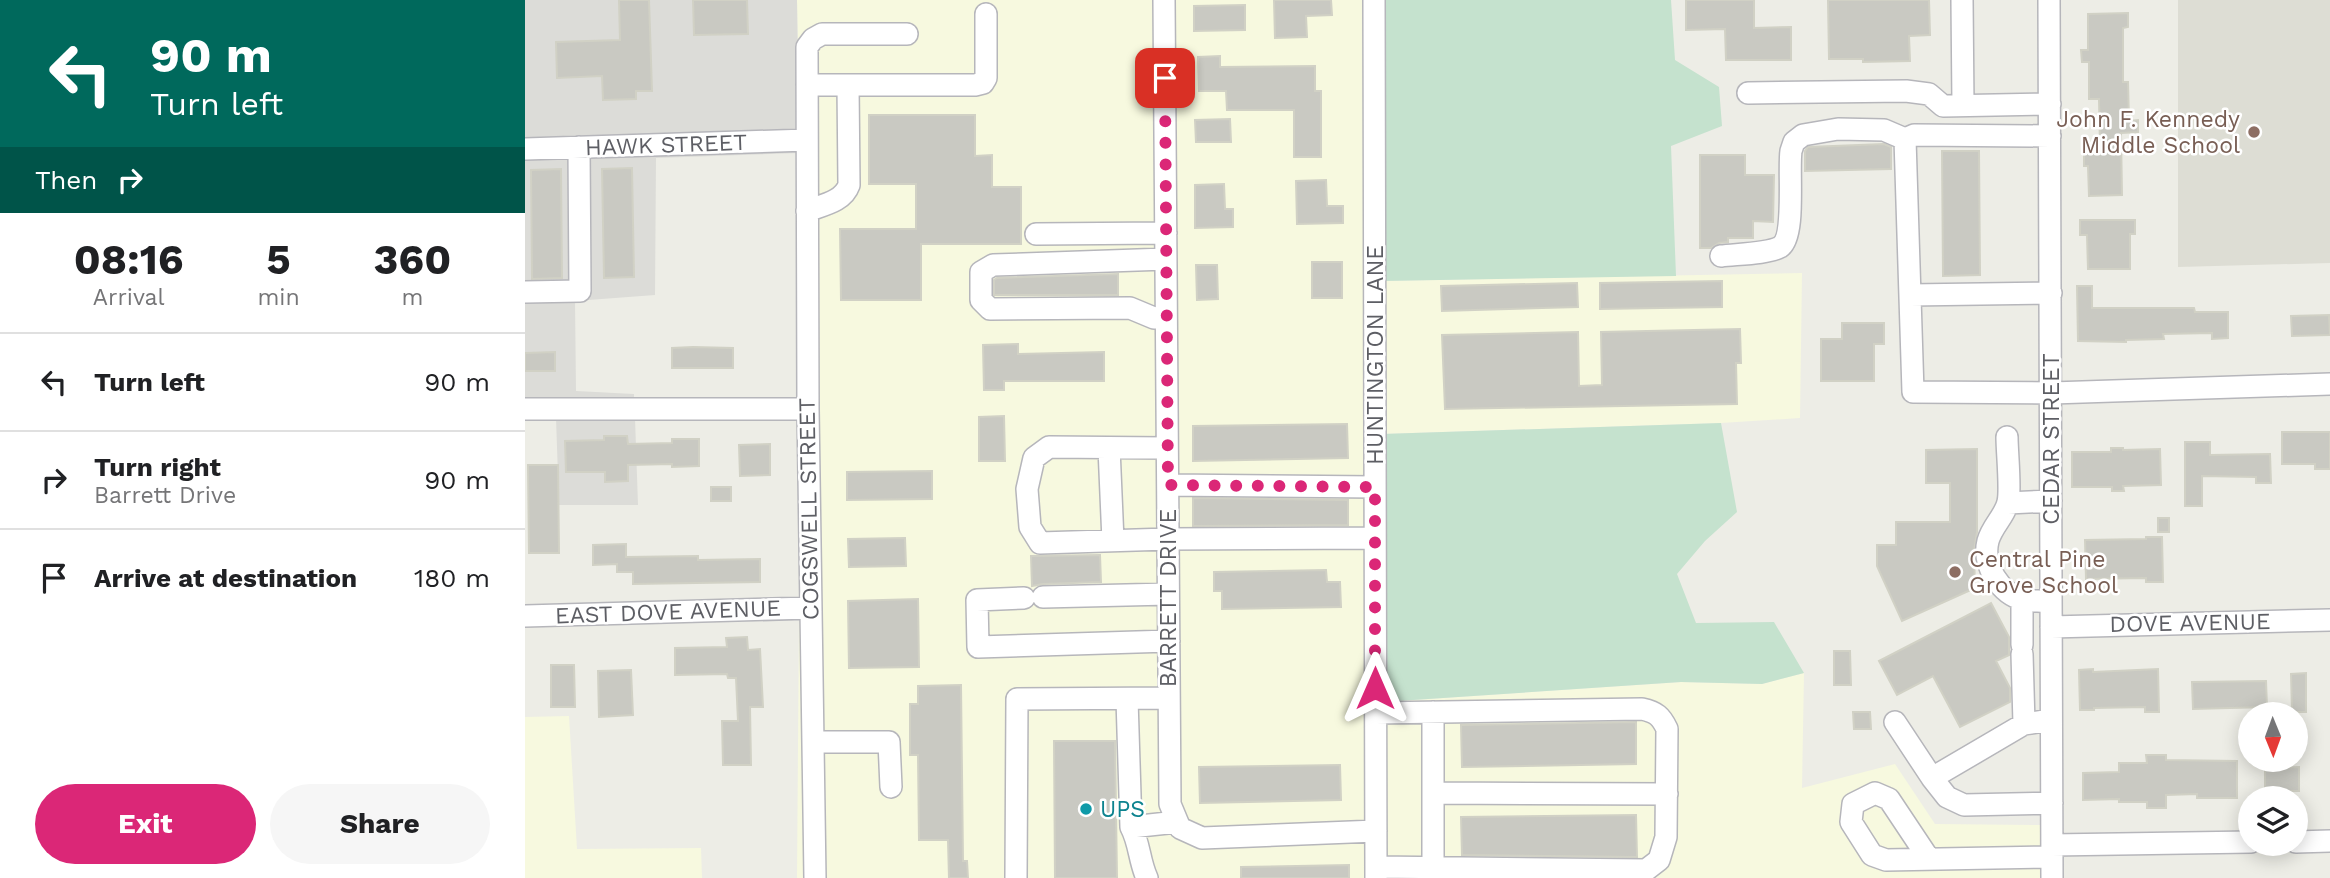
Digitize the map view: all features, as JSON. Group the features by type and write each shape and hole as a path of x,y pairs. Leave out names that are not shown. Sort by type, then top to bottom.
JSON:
{"street":[{"name":"BARRETT DRIVE","path":"1164,0 1170,804 1177,822"},
{"name":"HUNTINGTON LANE","path":"1374,0 1376,873"},
{"path":"1962,0 1963,105"},
{"name":"CEDAR STREET","path":"2049,0 2052,860"},
{"path":"807,85 983,83 986,78 986,14"},
{"name":"COGSWELL STREET","path":"815,878 808,409 807,47 813,39 822,34 907,34"},
{"path":"807,211 841,198 849,185 848,85"},
{"path":"1748,93 1906,90 1929,94 1943,106 2050,104"},
{"path":"1721,256 1779,248 1785,242 1789,229 1791,151 1794,142 1803,135 1838,129 1884,130 1905,139 1914,135 2050,135"},
{"path":"1905,139 1913,392 2052,393 2330,384"},
{"name":"HAWK STREET","path":"525,149 807,140"},
{"path":"525,292 580,291 579,147"},
{"path":"1036,234 1166,233"},
{"path":"1166,259 993,265 981,272 981,300 990,309 1130,308 1154,318 1166,318"},
{"path":"1910,295 2051,293"},
{"path":"525,409 808,409"},
{"path":"2007,437 2008,503 1988,540 1989,564 2002,586 2022,599 2051,602"},
{"path":"1167,448 1049,447 1034,458 1027,489 1030,527 1040,543 1375,538"},
{"path":"1109,448 1113,541"},
{"path":"1168,485 1375,487"},
{"path":"2008,503 2051,501"},
{"path":"1168,594 977,600 978,647 1168,641"},
{"path":"2022,599 2024,724"},
{"name":"EAST DOVE AVENUE","path":"525,616 811,608"},
{"name":"DOVE AVENUE","path":"2051,626 2330,620"},
{"path":"1016,878 1017,699 1169,698"},
{"path":"1127,699 1131,827 1139,842 1140,864 1147,878"},
{"path":"1376,713 1642,709 1655,712 1662,718 1667,729 1666,837 1659,860 1646,870 1433,868 1376,873"},
{"path":"1433,712 1433,868"},
{"path":"1932,778 2024,724 2051,720"},
{"path":"1895,722 1947,797 1964,805 2052,803"},
{"path":"813,742 889,741 891,787"},
{"path":"1433,793 1667,794"},
{"path":"1131,827 1177,822 1179,828 1202,838 1376,831"},
{"path":"2308,842 2330,841"},
{"path":"1929,859 2052,860 2238,843"}],"shaded area":[{"path":"525,0 797,0 799,132 525,140"},
{"path":"797,0 1157,0 1173,832 1368,840 1369,878 823,878"},
{"path":"1172,0 1366,0 1368,823 1203,829 1185,821 1177,802"},
{"path":"1381,0 1671,0 1675,60 1719,87 1722,126 1671,146 1676,276 1382,281"},
{"name":"John F. Kennedy Middle School","path":"2178,0 2330,0 2330,263 2178,267"},
{"path":"799,149 799,153 656,158 655,295 575,301 576,391 634,394 634,400 525,400 525,158"},
{"path":"1802,273 1800,418 1382,434 1382,281"},
{"path":"556,418 635,418 638,505 559,505"},
{"path":"1721,423 1737,512 1705,541 1677,574 1696,623 1774,622 1804,673 1762,684 1681,682 1383,702 1382,434"},
{"path":"799,617 803,617 808,878 797,878"},
{"path":"1804,673 1802,788 1895,764 1935,824 2044,825 2044,878 1384,878 1383,702 1681,682 1762,684"},
{"path":"569,716 577,849 701,848 702,878 525,878 525,717"}],"building":[{"path":"619,0 649,0 652,91 636,91 636,99 603,100 602,76 557,78 556,42 620,40"},
{"path":"693,0 747,0 748,34 694,35"},
{"path":"1274,0 1331,0 1332,15 1306,16 1307,37 1275,38"},
{"path":"1686,0 1754,0 1754,28 1791,27 1791,60 1726,60 1725,29 1686,30"},
{"path":"1828,0 1929,0 1930,35 1909,36 1910,61 1863,62 1863,59 1829,59"},
{"path":"1245,5 1245,30 1194,31 1194,6"},
{"path":"2128,13 2128,27 2123,28 2123,82 2128,82 2129,121 2138,120 2138,132 2121,133 2122,195 2089,196 2088,166 2084,166 2084,148 2100,148 2099,99 2089,99 2089,62 2082,62 2081,50 2088,50 2088,14"},
{"path":"1220,56 1220,67 1315,66 1315,91 1321,91 1321,157 1294,157 1294,110 1227,110 1226,91 1199,91 1198,57"},
{"path":"869,115 975,115 975,156 992,155 992,187 1021,187 1021,244 921,244 921,300 841,300 840,229 916,229 916,184 869,184"},
{"path":"1230,119 1231,142 1196,142 1195,120"},
{"path":"1884,144 1891,147 1891,169 1805,171 1805,151 1808,147"},
{"path":"1942,151 1979,151 1980,275 1943,276"},
{"path":"1700,155 1745,155 1745,175 1774,175 1773,222 1753,221 1753,238 1728,238 1728,242 1711,248 1700,248"},
{"path":"632,168 634,277 604,278 602,169"},
{"path":"561,169 562,278 532,279 531,170"},
{"path":"1326,180 1327,206 1343,206 1343,223 1297,224 1296,181"},
{"path":"1224,184 1225,209 1233,209 1233,227 1195,228 1195,185"},
{"path":"2080,220 2135,220 2135,234 2130,234 2130,269 2088,269 2087,235 2080,235"},
{"path":"1312,262 1342,262 1342,298 1312,298"},
{"path":"1196,265 1217,265 1218,299 1197,300"},
{"path":"1118,274 1118,295 994,295 994,280 997,278"},
{"path":"1722,281 1722,307 1600,309 1600,283"},
{"path":"1577,283 1578,307 1442,311 1441,286"},
{"path":"2077,286 2092,286 2092,308 2194,308 2195,312 2228,312 2228,338 2212,339 2212,333 2163,334 2164,339 2126,342 2078,341"},
{"path":"2329,315 2330,335 2292,336 2291,316"},
{"path":"1842,323 1884,323 1884,344 1874,344 1874,381 1821,381 1821,339 1842,339"},
{"path":"1740,329 1741,363 1736,363 1737,404 1445,409 1442,335 1578,332 1579,386 1602,385 1601,332"},
{"path":"1018,344 1018,354 1104,352 1104,381 1004,381 1004,390 984,390 983,345"},
{"path":"672,348 733,348 733,368 672,368"},
{"path":"555,352 555,371 525,371 525,353"},
{"path":"1004,416 1005,461 979,461 979,417"},
{"path":"1347,424 1348,458 1193,461 1193,426"},
{"path":"2282,432 2330,432 2330,469 2315,469 2315,464 2282,464"},
{"path":"604,436 627,436 628,444 699,439 699,466 628,465 628,481 605,482 605,472 566,472 565,441 604,440"},
{"path":"2185,442 2210,442 2210,455 2270,454 2271,483 2256,483 2256,477 2202,476 2202,506 2185,506"},
{"path":"770,444 770,475 740,476 739,445"},
{"path":"2111,448 2160,449 2161,485 2123,486 2124,491 2112,491 2112,487 2072,487 2072,452 2111,452"},
{"path":"1977,449 1975,588 1902,621 1877,566 1877,545 1896,545 1896,522 1950,522 1950,483 1926,483 1926,450"},
{"path":"528,465 558,465 559,553 529,553"},
{"path":"932,471 932,499 847,500 847,472"},
{"path":"711,487 731,487 731,501 711,501"},
{"path":"1193,498 1348,500 1348,525 1193,526"},
{"path":"2158,518 2169,518 2169,532 2158,532"},
{"path":"2162,537 2163,582 2146,582 2146,578 2086,579 2085,540"},
{"path":"905,538 906,566 849,567 848,539"},
{"path":"626,544 626,557 760,559 760,582 633,584 633,572 617,572 617,564 593,565 593,545"},
{"path":"1100,555 1101,582 1032,586 1031,556"},
{"path":"1326,570 1327,582 1340,582 1341,607 1222,609 1222,591 1214,591 1214,572"},
{"path":"918,599 919,667 849,668 848,601"},
{"path":"1991,603 2009,637 2009,655 1996,661 2010,688 2010,702 1960,727 1933,676 1897,695 1879,661"},
{"path":"747,637 748,650 760,649 763,707 750,707 751,765 723,765 722,721 738,721 736,678 728,678 727,674 675,675 675,648 727,647 726,638"},
{"path":"1834,651 1850,651 1851,685 1834,685"},
{"path":"551,665 574,665 575,707 551,707"},
{"path":"2093,669 2093,672 2158,669 2159,712 2145,712 2145,707 2080,710 2079,670"},
{"path":"631,670 633,715 599,717 598,671"},
{"path":"2306,673 2306,702 2292,702 2291,674"},
{"path":"2266,681 2267,702 2238,702 2238,708 2193,709 2192,682"},
{"path":"961,685 963,861 967,861 968,878 949,878 948,840 919,840 918,755 910,755 910,704 918,704 918,686"},
{"path":"1853,712 1870,712 1871,729 1854,729"},
{"path":"1636,722 1636,764 1462,767 1461,725"},
{"name":"UPS","path":"1054,741 1115,741 1117,878 1055,878"},
{"path":"2146,755 2166,755 2166,760 2237,761 2237,798 2197,798 2197,794 2166,795 2166,808 2147,808 2147,802 2119,802 2119,799 2083,800 2083,773 2119,772 2119,763 2147,763"},
{"path":"1340,765 1341,800 1200,803 1199,767"},
{"path":"2265,772 2299,772 2299,786 2265,786"},
{"path":"1636,815 1637,857 1462,855 1461,817"},
{"path":"1349,865 1349,878 1241,878 1241,867"}],"place":[{"name":"John F. Kennedy Middle School","path":"2254,132"},
{"name":"Central Pine Grove School","path":"1955,572"},
{"name":"UPS","path":"1086,809"}],"route":[{"path":"1165,78 1168,485 1375,487 1375,688"}]}
